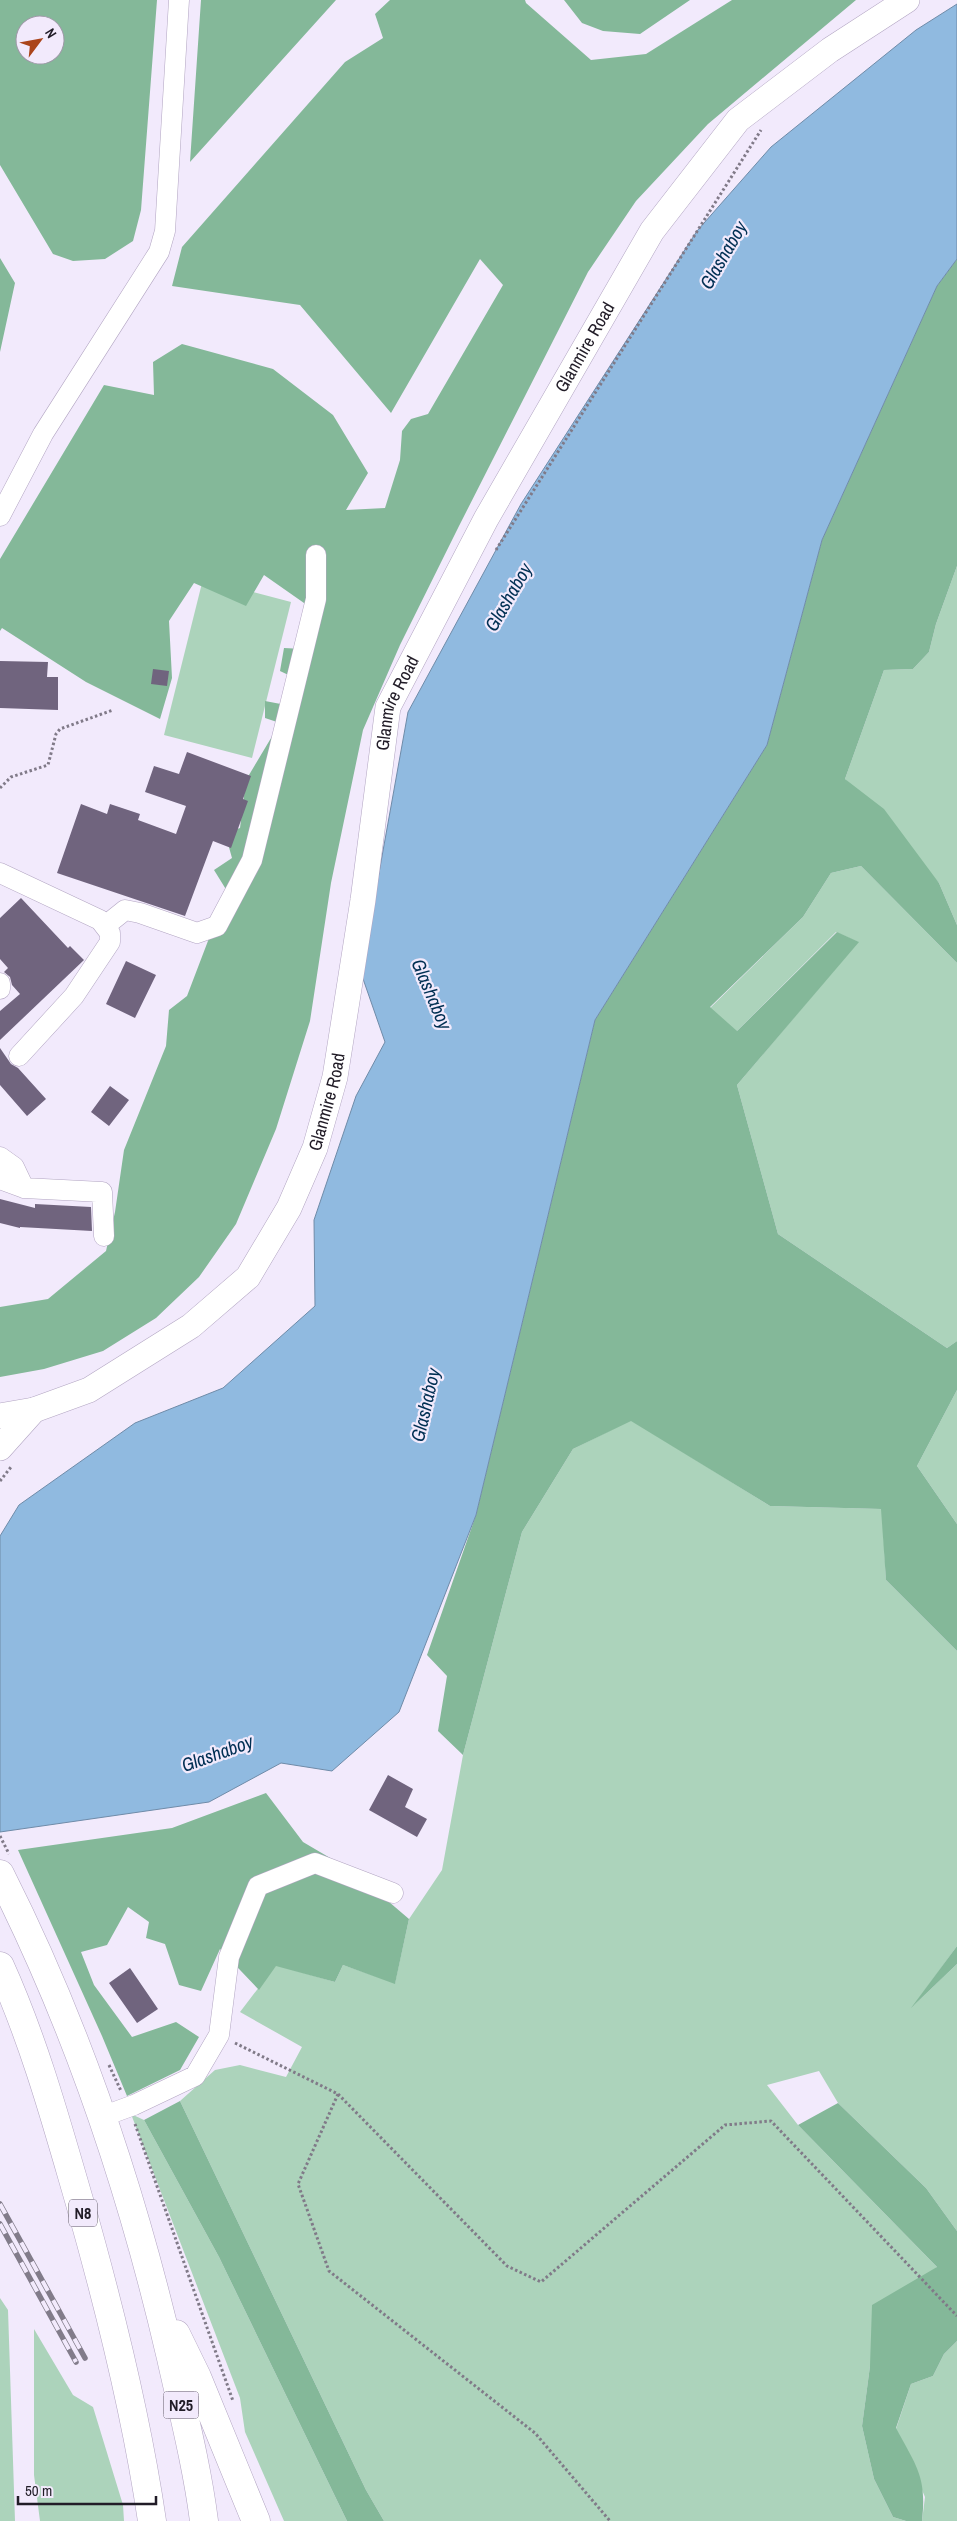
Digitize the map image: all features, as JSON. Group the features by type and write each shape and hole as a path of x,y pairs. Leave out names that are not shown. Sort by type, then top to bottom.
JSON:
{"highway":[{"path":"5,1865 56,1993 116,2111 155,2289 197,2377 256,2521"},
{"name":"N8","path":"0,1966 19,2009 56,2120 90,2240 127,2387 144,2466 152,2521"},
{"name":"N25","path":"155,2289 199,2481 204,2521"}],"main road":[{"name":"Glanmire Road","path":"0,1416 34,1410 90,1390 191,1326 248,1277 292,1201 315,1148 335,1077 363,900 388,707 486,519 652,231 738,120 830,50 907,0"},
{"path":"0,1448 34,1410"}],"lane":[{"path":"0,516 43,434 159,252 165,231 180,0"},
{"path":"105,926 125,910 140,913 197,933 217,926 252,860 316,599 316,555"},
{"path":"0,873 100,920 110,933 110,942 74,996 19,1056"},
{"path":"0,983 0,989"},
{"path":"0,1157 14,1167 24,1188"},
{"path":"0,1179 24,1188 102,1192 104,1236"},
{"path":"116,2111 195,2076 219,2035 229,1957 258,1886 315,1862 393,1893"}],"path":[{"path":"492,557 764,126"},
{"path":"0,788 11,777 48,765 56,734 60,730 113,710"},
{"path":"0,1836 6,1848 5,1865"},
{"path":"219,2035 338,2094 507,2266 542,2282 725,2125 771,2122 957,2316"},
{"path":"106,2058 116,2111 234,2405"},
{"path":"338,2094 298,2184 329,2270 535,2433 610,2521"}],"green space":[{"path":"0,0 157,0 141,210 133,241 105,259 73,261 53,254 0,165"},
{"path":"201,0 336,0 190,162"},
{"path":"390,0 525,0 526,3 591,60 646,54 732,0 856,0 708,124 636,201 588,272 459,526 400,645 363,730 331,883 310,1021 276,1129 236,1224 199,1277 156,1318 103,1351 44,1369 0,1377 0,1307 48,1299 106,1251 115,1212 124,1150 166,1046 169,1010 187,996 227,891 214,870 232,858 225,833 240,828 246,780 280,723 265,718 265,701 286,705 299,680 280,671 284,648 303,649 304,603 264,575 246,606 194,583 169,621 172,678 160,719 86,682 2,628 0,631 0,559 104,385 154,395 153,362 182,344 273,369 333,415 368,473 346,510 385,508 400,460 402,431 411,419 428,414 503,285 480,259 391,413 300,305 172,286 182,247 345,62 383,38 375,14"},
{"path":"564,0 690,0 640,34 603,31 582,23"},
{"path":"0,258 15,283 0,352"},
{"path":"957,259 957,566 936,624 929,652 913,669 884,670 845,779 884,809 939,883 957,925 957,963 861,866 831,873 803,917 710,1007 737,1031 837,932 859,942 737,1085 778,1234 947,1348 957,1341 957,1390 917,1466 957,1524 957,1651 886,1580 881,1509 770,1506 631,1421 573,1449 522,1532 463,1755 438,1731 447,1676 427,1655 476,1515 595,1020 767,745 822,540 937,286"},
{"path":"957,566 957,925 939,883 845,779 884,670 913,669 929,652 936,624"},
{"path":"203,579 291,602 252,758 164,735"},
{"path":"861,866 957,963 957,1341 947,1348 778,1234 737,1085 858,942 836,932 736,1032 710,1008 803,917 831,873"},
{"path":"957,1390 957,1524 917,1466"},
{"path":"631,1420 770,1506 882,1509 886,1580 957,1651 957,1946 914,2005 957,1964 957,2231 926,2188 838,2103 819,2071 767,2085 798,2125 937,2267 870,2366 862,2426 874,2479 893,2517 906,2521 384,2521 366,2490 180,2101 215,2070 240,2065 286,2077 302,2047 240,2012 276,1965 335,1982 343,1965 395,1983 409,1919 442,1870 463,1755 522,1532 573,1449"},
{"path":"266,1793 303,1842 354,1872 409,1919 395,1984 343,1965 335,1982 276,1966 259,1990 220,1949 201,1991 179,1985 165,1944 146,1938 149,1922 128,1907 107,1945 81,1952 94,1985 132,2037 176,2022 199,2037 180,2070 127,2096 18,1850 172,1828"},
{"path":"957,1946 957,1964 911,2008"},
{"path":"180,2101 366,2490 384,2521 347,2521 219,2257 144,2120"},
{"path":"838,2103 926,2188 957,2231 957,2341 944,2354 933,2376 911,2384 896,2428 914,2462 921,2482 923,2493 922,2521 906,2521 893,2517 874,2479 862,2426 870,2366 872,2305 937,2267 798,2125"},
{"path":"131,2114 144,2120 219,2257 347,2521 284,2521 245,2432 240,2398"},
{"path":"0,2298 8,2310 15,2521 0,2521"},
{"path":"34,2329 73,2395 93,2407 123,2505 124,2521 40,2521 34,2475"},
{"path":"957,2341 957,2521 922,2521 925,2497 896,2429 911,2384 933,2376 944,2354"}],"water":[{"name":"Glashaboy","path":"957,4 957,259 937,286 822,540 767,745 595,1020 476,1515 399,1712 332,1771 281,1763 209,1802 0,1832 0,1536 19,1505 135,1423 223,1388 315,1306 314,1220 356,1096 385,1042 361,973 408,712 521,504 697,231 771,147 916,30"}],"building":[{"path":"0,661 48,662 47,677 58,677 58,710 0,708"},
{"path":"153,669 169,671 167,686 151,684"},
{"path":"187,752 251,776 243,799 248,801 231,848 213,841 185,916 57,873 81,804 107,814 110,804 140,814 138,820 176,834 186,806 145,792 154,766 179,774"},
{"path":"21,898 68,948 70,946 84,960 0,1040 0,1011 20,994 12,985 10,977 4,972 8,968 0,959 0,918"},
{"path":"126,961 156,975 135,1018 106,1004"},
{"path":"0,1048 11,1064 18,1068 46,1099 27,1116 0,1085"},
{"path":"110,1086 129,1100 109,1126 91,1112"},
{"path":"0,1199 35,1208 35,1204 91,1207 92,1231 20,1228 0,1223"},
{"path":"388,1775 413,1789 405,1807 427,1819 417,1837 369,1810"},
{"path":"130,1968 158,2009 137,2023 109,1983"}],"railway":[{"path":"0,2204 85,2358"},
{"path":"0,2224 76,2362"}]}
